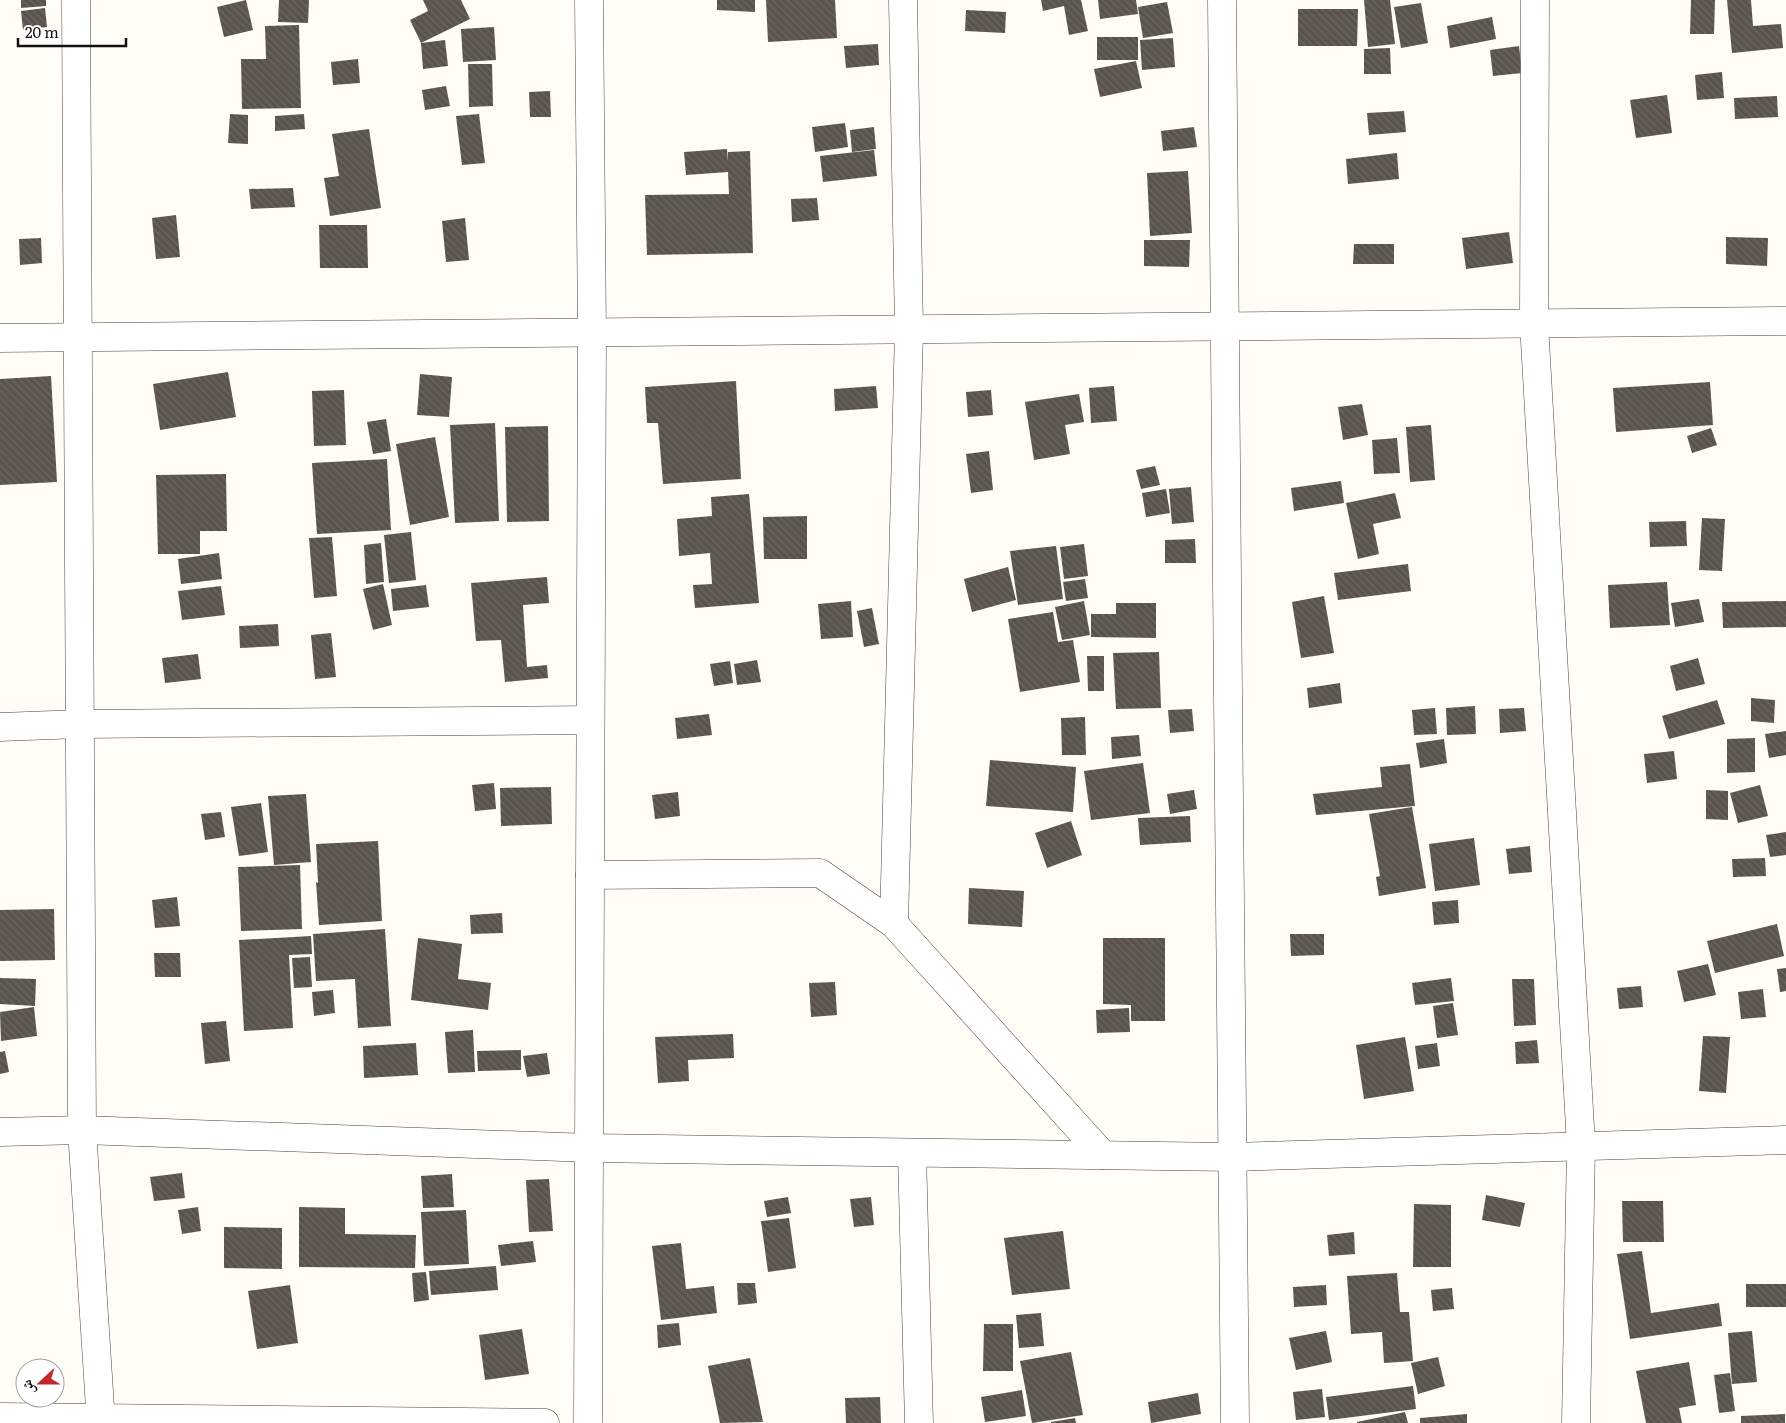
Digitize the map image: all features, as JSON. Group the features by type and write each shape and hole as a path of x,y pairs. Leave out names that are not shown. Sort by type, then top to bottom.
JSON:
{"street":[{"path":"76,0 82,1130 101,1420"},
{"path":"588,1423 592,333 589,0"},
{"path":"894,924 909,330 903,0"},
{"path":"1222,0 1223,326 1233,1157 1234,1423"},
{"path":"1535,0 1534,323 1581,1145 1576,1423"},
{"path":"0,338 1786,321"},
{"path":"0,727 80,724 590,720"},
{"path":"590,875 820,873 894,924 1103,1155"},
{"path":"0,1132 82,1130 590,1148 1233,1157 1786,1140"},
{"path":"912,1153 919,1423"},
{"path":"0,1417 101,1420 545,1423"}],"building":[{"path":"21,0 46,0 46,6 21,8"},
{"path":"246,0 253,30 224,37 217,7"},
{"path":"279,0 309,0 308,23 278,22"},
{"path":"423,0 461,0 470,19 421,43 410,20 428,11"},
{"path":"717,0 755,0 755,12 717,10"},
{"path":"766,0 835,0 837,38 768,42"},
{"path":"1041,0 1081,0 1088,31 1069,35 1064,6 1043,11"},
{"path":"1098,0 1136,0 1138,14 1100,19"},
{"path":"1364,0 1390,0 1395,44 1368,47"},
{"path":"1691,0 1715,0 1714,34 1690,34"},
{"path":"1727,0 1751,0 1753,26 1781,24 1783,48 1732,53"},
{"path":"1167,2 1173,33 1143,38 1138,7"},
{"path":"1421,3 1428,43 1401,48 1394,7"},
{"path":"45,8 47,27 23,30 21,11"},
{"path":"1298,9 1358,9 1357,46 1298,46"},
{"path":"966,10 1006,12 1005,33 965,31"},
{"path":"1492,17 1496,39 1450,48 1447,26"},
{"path":"299,25 301,108 242,109 241,59 266,59 265,26"},
{"path":"494,27 496,60 463,62 461,29"},
{"path":"1097,37 1138,37 1138,60 1097,60"},
{"path":"1173,38 1175,67 1142,70 1140,40"},
{"path":"445,40 448,66 423,69 421,43"},
{"path":"878,44 879,65 846,68 844,46"},
{"path":"1519,46 1522,73 1493,76 1490,50"},
{"path":"1390,48 1391,74 1364,74 1364,49"},
{"path":"358,59 360,83 333,85 331,62"},
{"path":"1136,61 1142,88 1100,97 1094,69"},
{"path":"468,64 492,64 493,106 469,107"},
{"path":"1722,72 1724,98 1697,100 1695,75"},
{"path":"446,86 450,106 425,110 422,90"},
{"path":"550,91 551,117 530,117 529,92"},
{"path":"1667,95 1672,133 1636,138 1630,100"},
{"path":"1777,96 1778,117 1735,119 1734,98"},
{"path":"1404,111 1406,132 1369,135 1367,113"},
{"path":"230,114 248,115 248,144 228,143"},
{"path":"304,114 305,129 275,131 275,116"},
{"path":"479,114 485,163 462,165 456,116"},
{"path":"845,123 848,147 815,152 812,127"},
{"path":"874,127 876,149 852,152 850,130"},
{"path":"1194,127 1197,147 1163,151 1161,131"},
{"path":"369,129 381,208 330,216 324,178 339,176 332,134"},
{"path":"727,149 728,161 728,152 750,151 753,253 647,255 645,195 729,194 728,172 686,175 684,152"},
{"path":"874,150 877,176 823,182 820,156"},
{"path":"1397,153 1399,179 1348,184 1346,159"},
{"path":"1188,171 1192,233 1150,236 1147,173"},
{"path":"293,188 295,207 251,209 249,189"},
{"path":"817,198 819,220 792,222 791,199"},
{"path":"176,215 180,257 156,259 152,218"},
{"path":"465,218 469,260 446,262 442,221"},
{"path":"319,225 367,225 368,268 320,268"},
{"path":"1509,232 1513,263 1466,269 1462,238"},
{"path":"1726,237 1768,238 1767,266 1726,264"},
{"path":"41,238 42,263 20,265 19,239"},
{"path":"1144,240 1190,240 1189,267 1144,266"},
{"path":"1354,244 1394,244 1394,264 1353,264"},
{"path":"228,372 236,417 160,430 153,384"},
{"path":"420,374 452,377 449,417 417,415"},
{"path":"51,376 57,482 0,485 0,379"},
{"path":"736,381 741,479 663,484 658,423 647,423 645,387"},
{"path":"1710,382 1713,425 1616,432 1613,388"},
{"path":"876,386 878,408 835,411 834,389"},
{"path":"1114,386 1117,421 1091,423 1089,388"},
{"path":"344,390 346,445 314,446 312,391"},
{"path":"991,390 993,415 968,417 966,392"},
{"path":"1079,394 1084,422 1065,425 1070,454 1034,460 1025,402"},
{"path":"1362,404 1368,435 1343,440 1338,407"},
{"path":"386,419 391,451 373,454 367,422"},
{"path":"495,423 499,521 455,523 450,425"},
{"path":"1431,425 1435,480 1410,482 1406,427"},
{"path":"548,426 549,521 507,522 505,427"},
{"path":"1711,428 1717,445 1692,453 1687,436"},
{"path":"435,437 449,517 410,525 396,444"},
{"path":"1397,438 1400,473 1374,474 1372,440"},
{"path":"989,451 993,490 971,493 966,454"},
{"path":"387,459 391,530 317,534 312,463"},
{"path":"1155,466 1160,485 1141,489 1136,470"},
{"path":"226,474 227,531 200,531 200,554 158,554 156,475"},
{"path":"1341,481 1344,503 1294,511 1291,488"},
{"path":"1191,487 1194,522 1172,524 1169,489"},
{"path":"1166,489 1170,513 1146,517 1142,493"},
{"path":"1395,493 1401,518 1373,524 1379,554 1358,559 1346,503"},
{"path":"749,494 759,603 695,608 693,585 712,584 710,553 679,556 677,519 712,516 711,497"},
{"path":"807,516 807,559 764,559 763,517"},
{"path":"1702,518 1725,519 1722,571 1699,570"},
{"path":"1686,521 1687,546 1650,547 1649,522"},
{"path":"411,532 416,580 389,583 384,535"},
{"path":"332,537 337,596 314,598 309,538"},
{"path":"1195,539 1196,563 1165,563 1165,540"},
{"path":"381,543 384,582 366,584 364,545"},
{"path":"1084,544 1088,576 1064,579 1060,547"},
{"path":"1056,546 1063,599 1018,605 1010,551"},
{"path":"219,553 222,579 181,584 178,559"},
{"path":"1408,564 1411,591 1338,600 1334,573"},
{"path":"1008,567 1016,600 972,612 964,579"},
{"path":"547,577 549,603 523,605 527,667 547,665 548,678 505,682 501,640 476,641 471,583"},
{"path":"1085,579 1088,598 1066,601 1063,582"},
{"path":"1667,582 1670,625 1610,628 1608,585"},
{"path":"383,584 392,625 373,630 363,589"},
{"path":"426,585 429,607 393,611 391,589"},
{"path":"221,586 225,615 182,620 178,591"},
{"path":"1324,596 1334,653 1301,658 1292,602"},
{"path":"1699,599 1704,622 1675,627 1671,603"},
{"path":"851,601 853,637 821,639 818,604"},
{"path":"1084,601 1090,635 1062,640 1055,607"},
{"path":"1786,601 1786,627 1723,628 1722,602"},
{"path":"1116,603 1156,603 1156,638 1091,637 1091,614 1116,614"},
{"path":"872,608 879,644 864,647 857,611"},
{"path":"1053,612 1058,642 1073,640 1080,682 1020,692 1008,619"},
{"path":"278,624 279,646 240,648 239,626"},
{"path":"331,633 336,677 315,679 311,635"},
{"path":"1159,652 1161,708 1116,709 1113,653"},
{"path":"198,654 201,679 165,683 162,658"},
{"path":"1087,656 1104,656 1104,691 1088,691"},
{"path":"1698,658 1705,684 1676,691 1670,666"},
{"path":"757,660 761,682 737,685 734,664"},
{"path":"730,661 733,683 714,686 710,664"},
{"path":"1340,683 1342,703 1309,708 1307,688"},
{"path":"1751,698 1775,700 1774,723 1751,721"},
{"path":"1717,700 1725,724 1669,739 1662,716"},
{"path":"1475,706 1476,734 1447,735 1446,708"},
{"path":"1435,708 1437,734 1414,735 1412,710"},
{"path":"1524,708 1526,731 1500,733 1499,709"},
{"path":"1192,709 1194,731 1170,733 1168,710"},
{"path":"709,714 712,735 677,739 675,718"},
{"path":"1085,717 1086,755 1062,755 1061,718"},
{"path":"1786,731 1786,755 1769,758 1765,734"},
{"path":"1139,735 1141,756 1112,759 1111,737"},
{"path":"1755,738 1755,772 1727,773 1727,739"},
{"path":"1444,739 1447,763 1420,768 1416,743"},
{"path":"1674,751 1677,779 1647,783 1644,754"},
{"path":"990,760 1076,767 1073,812 986,806"},
{"path":"1143,763 1150,813 1091,820 1084,771"},
{"path":"1410,764 1415,806 1316,815 1313,794 1382,787 1380,767"},
{"path":"494,783 496,809 475,811 472,785"},
{"path":"1760,785 1768,816 1738,823 1730,793"},
{"path":"551,787 552,824 501,826 500,788"},
{"path":"1194,790 1197,809 1170,814 1167,794"},
{"path":"1706,790 1728,791 1728,820 1706,819"},
{"path":"678,792 680,816 655,819 652,795"},
{"path":"306,794 311,862 274,865 268,796"},
{"path":"261,803 268,852 239,856 231,807"},
{"path":"1412,807 1426,888 1379,896 1376,877 1380,876 1369,814"},
{"path":"221,812 225,837 205,840 201,814"},
{"path":"1190,816 1191,842 1140,845 1138,818"},
{"path":"1071,821 1082,855 1047,868 1035,833"},
{"path":"1786,832 1786,855 1770,857 1766,835"},
{"path":"1474,838 1480,885 1435,891 1429,844"},
{"path":"378,841 382,921 319,925 316,844"},
{"path":"1530,846 1532,872 1509,874 1506,849"},
{"path":"1765,858 1766,876 1733,877 1732,859"},
{"path":"300,865 302,929 241,931 238,867"},
{"path":"969,888 1024,891 1022,927 968,924"},
{"path":"177,897 180,926 155,928 152,900"},
{"path":"1458,900 1459,923 1434,925 1432,902"},
{"path":"54,909 55,960 0,961 0,910"},
{"path":"502,913 503,933 471,934 470,915"},
{"path":"1777,924 1784,956 1715,973 1707,941"},
{"path":"385,929 391,1026 358,1028 355,979 316,981 313,934"},
{"path":"1290,934 1324,934 1324,955 1291,956"},
{"path":"311,936 312,954 289,955 293,1028 244,1031 239,940"},
{"path":"418,938 462,944 458,979 491,983 488,1010 411,1000"},
{"path":"1103,938 1165,938 1165,1021 1131,1021 1131,1005 1103,1004"},
{"path":"154,953 180,953 181,977 155,977"},
{"path":"310,957 312,987 294,988 292,958"},
{"path":"1708,964 1716,995 1684,1002 1677,971"},
{"path":"1786,968 1786,991 1780,992 1777,969"},
{"path":"0,978 36,979 35,1006 0,1004"},
{"path":"1451,978 1454,1001 1415,1005 1412,983"},
{"path":"1512,979 1534,979 1536,1025 1514,1026"},
{"path":"835,982 837,1015 811,1017 809,983"},
{"path":"1641,986 1643,1007 1619,1009 1617,988"},
{"path":"1763,989 1766,1017 1741,1019 1738,992"},
{"path":"333,990 335,1013 314,1016 312,992"},
{"path":"1453,1003 1458,1035 1437,1038 1433,1006"},
{"path":"34,1007 37,1036 1,1041 0,1012"},
{"path":"1129,1008 1130,1032 1097,1033 1096,1010"},
{"path":"226,1021 230,1061 205,1064 201,1023"},
{"path":"473,1030 475,1072 448,1073 445,1032"},
{"path":"733,1034 734,1058 688,1060 689,1081 658,1083 655,1037"},
{"path":"1703,1036 1730,1037 1726,1093 1699,1091"},
{"path":"1405,1037 1414,1091 1364,1099 1356,1045"},
{"path":"1537,1040 1539,1063 1516,1064 1515,1042"},
{"path":"416,1043 418,1075 364,1078 363,1046"},
{"path":"1437,1043 1440,1066 1418,1069 1415,1046"},
{"path":"521,1050 521,1070 478,1071 477,1051"},
{"path":"5,1051 9,1072 0,1074 0,1052"},
{"path":"547,1053 550,1074 527,1077 523,1056"},
{"path":"182,1173 185,1198 154,1201 150,1177"},
{"path":"452,1174 454,1207 423,1208 421,1176"},
{"path":"549,1179 553,1231 529,1232 526,1180"},
{"path":"1486,1195 1525,1203 1520,1227 1482,1220"},
{"path":"788,1197 791,1213 767,1217 764,1201"},
{"path":"871,1197 874,1225 854,1227 850,1199"},
{"path":"1622,1201 1663,1201 1664,1242 1623,1242"},
{"path":"1414,1204 1451,1205 1451,1267 1413,1267"},
{"path":"198,1207 201,1231 182,1234 178,1210"},
{"path":"299,1207 345,1208 345,1234 416,1235 415,1268 299,1267"},
{"path":"466,1210 469,1264 424,1266 421,1212"},
{"path":"789,1218 796,1268 768,1272 761,1221"},
{"path":"224,1227 282,1228 282,1269 224,1268"},
{"path":"1063,1231 1070,1289 1012,1295 1004,1238"},
{"path":"1354,1232 1355,1254 1329,1256 1327,1235"},
{"path":"533,1241 536,1262 501,1266 498,1245"},
{"path":"681,1243 686,1289 714,1286 717,1313 661,1320 652,1246"},
{"path":"1642,1251 1651,1313 1719,1303 1722,1326 1630,1339 1617,1254"},
{"path":"496,1266 498,1290 431,1295 429,1271"},
{"path":"426,1272 429,1300 414,1302 412,1273"},
{"path":"1397,1273 1400,1312 1409,1312 1413,1361 1384,1363 1382,1332 1351,1334 1347,1276"},
{"path":"737,1283 755,1283 757,1303 738,1305"},
{"path":"1746,1284 1786,1284 1786,1307 1746,1307"},
{"path":"290,1285 298,1343 257,1349 248,1291"},
{"path":"1326,1285 1327,1305 1294,1307 1293,1287"},
{"path":"1452,1288 1454,1309 1433,1311 1431,1290"},
{"path":"1041,1313 1044,1346 1019,1348 1016,1315"},
{"path":"679,1323 681,1345 658,1348 657,1325"},
{"path":"984,1324 1013,1324 1013,1371 983,1371"},
{"path":"522,1329 529,1374 485,1380 479,1335"},
{"path":"1326,1331 1332,1362 1296,1370 1289,1338"},
{"path":"1752,1331 1757,1382 1732,1384 1728,1333"},
{"path":"1071,1352 1083,1415 1032,1423 1020,1361"},
{"path":"1438,1357 1445,1386 1418,1394 1411,1363"},
{"path":"750,1358 763,1422 720,1423 708,1366"},
{"path":"1689,1362 1696,1405 1679,1408 1682,1423 1646,1423 1636,1371"},
{"path":"1730,1373 1735,1411 1719,1413 1714,1375"},
{"path":"1413,1386 1416,1409 1329,1420 1326,1397"},
{"path":"1322,1389 1325,1417 1296,1420 1293,1392"},
{"path":"1022,1390 1026,1416 985,1422 981,1397"},
{"path":"1198,1393 1201,1414 1151,1423 1148,1402"},
{"path":"880,1397 881,1423 846,1423 845,1398"},
{"path":"1405,1412 1408,1423 1357,1423 1357,1422"},
{"path":"1467,1414 1467,1423 1420,1423 1420,1418"},
{"path":"1785,1414 1785,1423 1741,1423 1741,1416"},
{"path":"1075,1418 1076,1423 1051,1423 1051,1422"}]}
